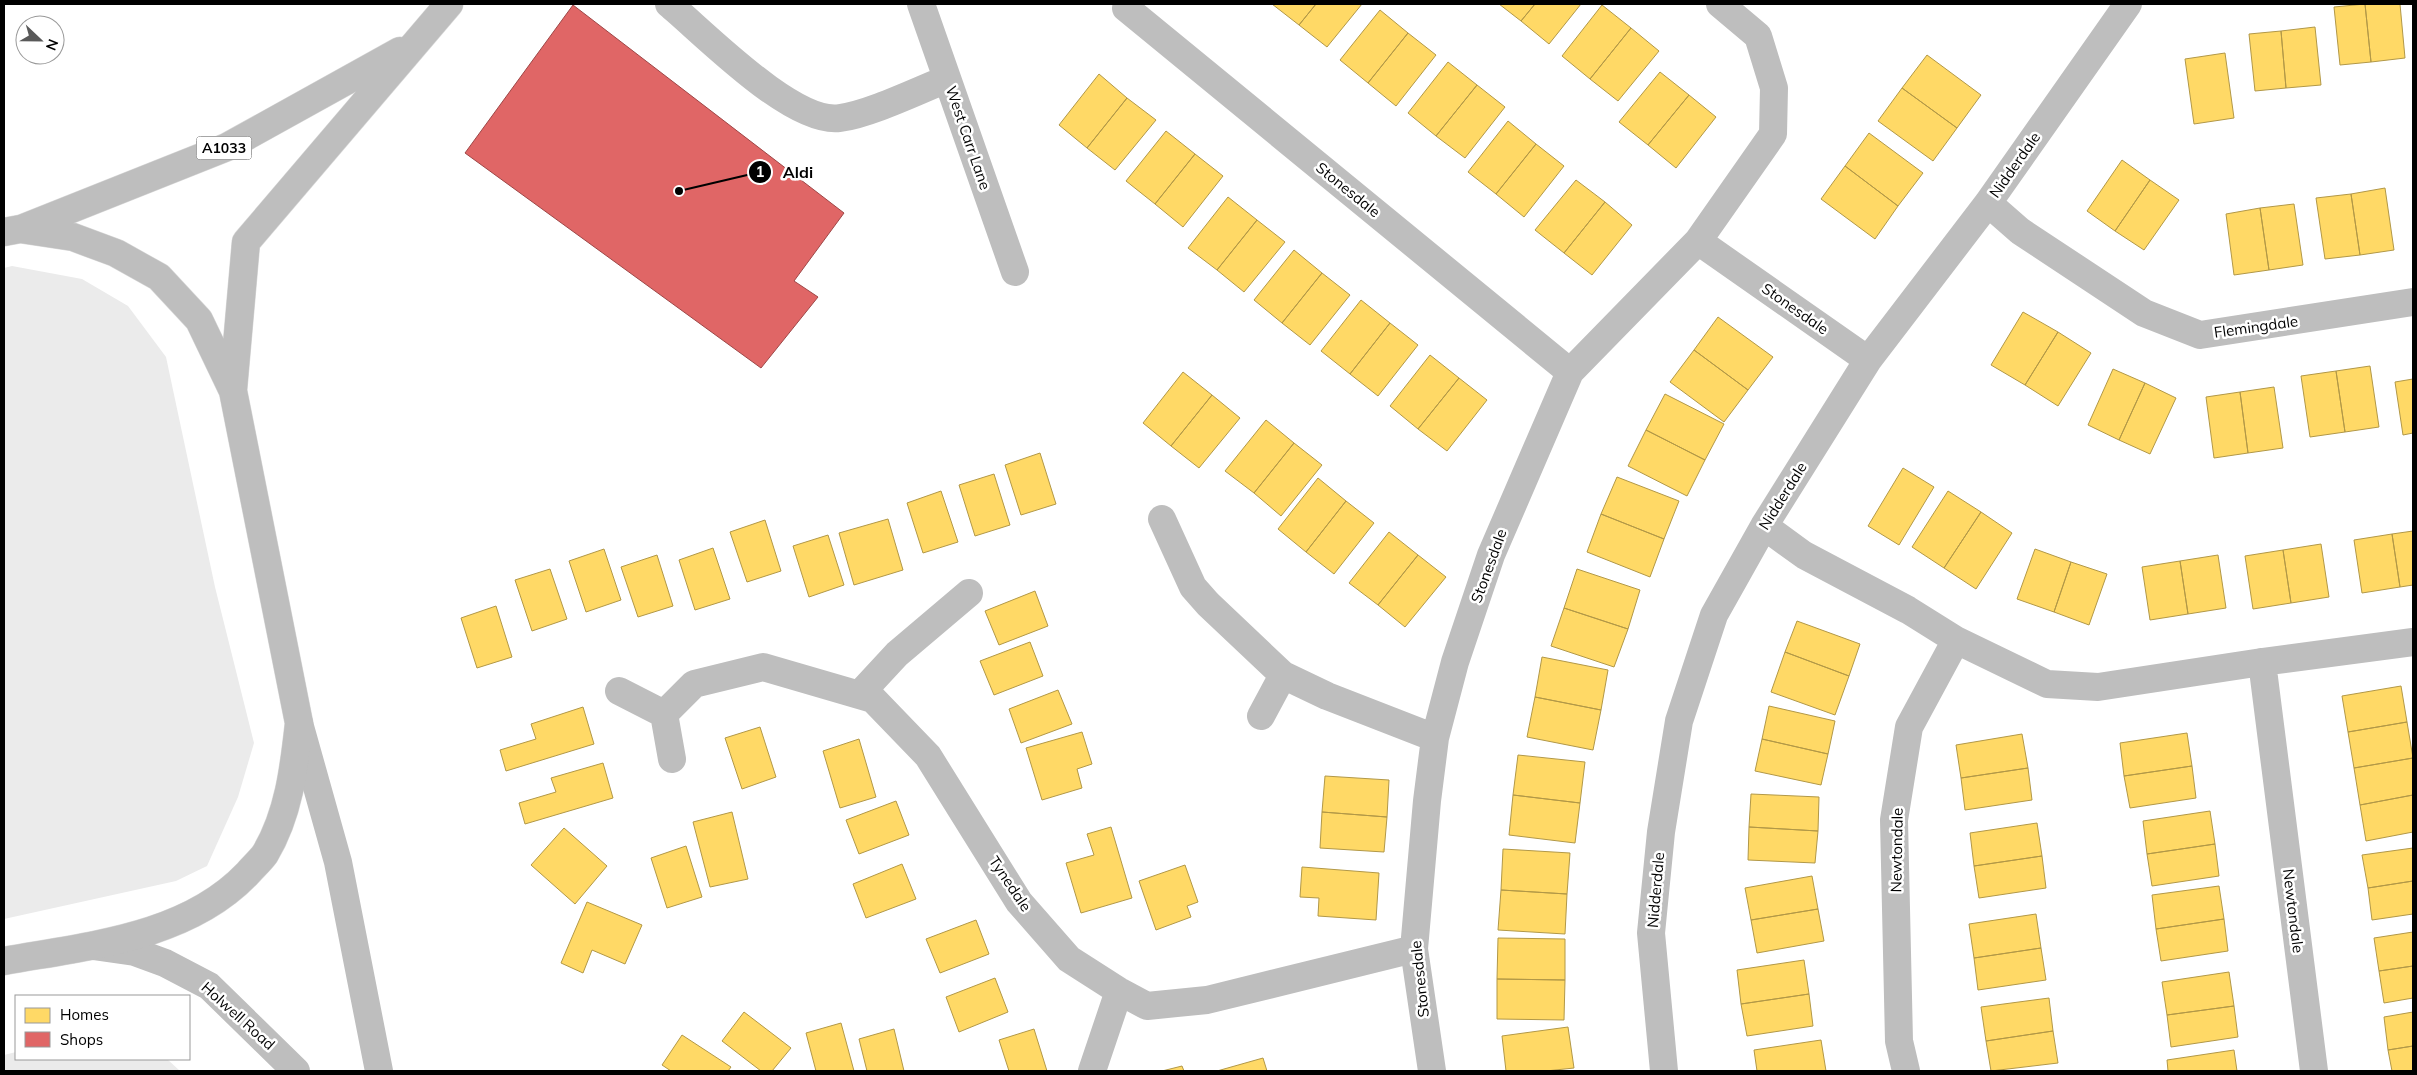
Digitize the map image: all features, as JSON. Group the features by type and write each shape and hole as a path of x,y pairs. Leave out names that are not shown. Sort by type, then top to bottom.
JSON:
{"main road":[{"name":"A1033","path":"233,391 246,242 449,4"},
{"path":"669,4 767,88 810,113 838,119 947,79"},
{"name":"West Carr Lane","path":"921,4 1015,272"},
{"name":"Stonesdale","path":"1432,1071 1414,949 1426,801 1436,738 1455,662 1491,555 1570,372 1698,241 1773,134 1774,88 1758,36 1720,4"},
{"name":"Nidderdale","path":"1664,1071 1651,933 1661,832 1679,721 1714,616 1764,526 1868,360 1988,203 2128,4"},
{"name":"Stonesdale","path":"1126,8 1570,372"},
{"name":"A1033","path":"12,231 227,147 417,42"},
{"name":"Flemingdale","path":"1988,203 2020,231 2144,313 2200,335 2413,302"},
{"path":"12,231 73,237 116,252 159,277 199,320 233,391 299,723 338,862 379,1071"},
{"name":"Stonesdale","path":"1698,241 1868,360"},
{"path":"1162,519 1193,587 1228,624 1283,675 1327,696 1436,738"},
{"path":"1764,526 1804,554 1908,610 1956,640 2047,684 2098,687 2262,662 2413,642"},
{"path":"858,695 897,654 969,593"},
{"name":"Newtondale","path":"1906,1071 1899,1041 1894,820 1909,727 1956,640"},
{"name":"Newtondale","path":"2262,662 2314,1071"},
{"name":"Tynedale","path":"664,714 694,684 764,667 873,699 928,756 1019,902 1069,959 1118,991 1147,1006 1207,1000 1414,949"},
{"path":"1261,716 1283,675"},
{"path":"619,691 664,714 672,760"},
{"path":"4,961 88,945 166,927 206,908 238,883 264,855 281,821 293,777 299,723"},
{"name":"Holwell Road","path":"88,945 136,952 164,963 209,986 296,1071"},
{"path":"1092,1071 1118,991"}],"shaded area":[{"path":"12,266 82,279 128,306 166,357 215,587 254,743 238,797 207,866 176,881 4,919 4,268"},
{"path":"15,1052 15,1060 168,1060 180,1071 4,1071 4,1055"}],"building: Homes":[{"path":"1272,4 1316,4 1299,25"},
{"path":"1316,4 1362,4 1327,47 1299,25"},
{"path":"1499,4 1535,4 1521,21"},
{"path":"1535,4 1581,4 1549,44 1521,21"},
{"path":"2365,4 2371,62 2340,65 2334,7"},
{"path":"2365,4 2400,4 2405,58 2371,62"},
{"path":"1602,5 1631,28 1590,79 1562,56"},
{"path":"1380,10 1408,33 1368,83 1340,60"},
{"path":"2315,27 2321,85 2286,88 2281,31"},
{"path":"1631,28 1659,51 1618,101 1590,79"},
{"path":"2281,31 2286,88 2255,91 2249,34"},
{"path":"1408,33 1436,55 1396,106 1368,83"},
{"path":"2225,53 2234,118 2194,124 2185,59"},
{"path":"1927,55 1981,95 1957,128 1902,88"},
{"path":"1448,62 1477,85 1436,136 1408,113"},
{"path":"1660,72 1689,95 1648,145 1619,122"},
{"path":"1099,74 1127,98 1087,148 1059,125"},
{"path":"1477,85 1505,107 1465,158 1436,136"},
{"path":"1902,88 1957,128 1933,161 1878,121"},
{"path":"1689,95 1716,117 1676,168 1648,145"},
{"path":"1127,98 1156,120 1115,170 1087,148"},
{"path":"1508,121 1536,144 1496,194 1468,172"},
{"path":"1166,131 1195,154 1155,204 1126,181"},
{"path":"1869,133 1923,173 1898,206 1845,166"},
{"path":"1536,144 1564,166 1524,217 1496,194"},
{"path":"1195,154 1223,176 1183,227 1155,204"},
{"path":"2122,160 2150,180 2115,231 2087,211"},
{"path":"1845,166 1898,206 1875,239 1821,199"},
{"path":"1576,180 1605,202 1564,253 1535,230"},
{"path":"2150,180 2179,200 2144,250 2115,231"},
{"path":"2385,188 2394,250 2360,255 2351,194"},
{"path":"2351,194 2360,255 2325,259 2316,198"},
{"path":"1228,197 1257,220 1217,270 1188,248"},
{"path":"1605,202 1632,225 1592,275 1564,253"},
{"path":"2294,204 2303,265 2269,270 2260,208"},
{"path":"2260,208 2269,270 2234,275 2226,214"},
{"path":"1257,220 1285,242 1244,292 1217,270"},
{"path":"1294,250 1322,273 1282,323 1254,300"},
{"path":"1322,273 1350,295 1310,345 1282,323"},
{"path":"1361,300 1390,323 1350,374 1321,351"},
{"path":"2023,312 2058,332 2025,385 1991,365"},
{"path":"1718,317 1773,357 1748,390 1694,350"},
{"path":"1390,323 1418,345 1378,396 1350,374"},
{"path":"2058,332 2091,353 2058,406 2025,385"},
{"path":"1694,350 1748,390 1724,422 1670,382"},
{"path":"1430,355 1459,378 1418,429 1390,406"},
{"path":"2370,366 2379,427 2345,432 2336,371"},
{"path":"2113,369 2145,383 2119,440 2088,425"},
{"path":"2336,371 2345,432 2310,437 2301,376"},
{"path":"1183,372 1212,395 1171,446 1143,423"},
{"path":"1459,378 1487,400 1447,451 1418,429"},
{"path":"2413,379 2413,433 2403,435 2395,382"},
{"path":"2145,383 2176,398 2150,454 2119,440"},
{"path":"2274,387 2283,448 2248,453 2240,392"},
{"path":"2240,392 2248,453 2214,458 2206,397"},
{"path":"1665,394 1724,424 1705,460 1646,430"},
{"path":"1212,395 1240,418 1199,468 1171,446"},
{"path":"1266,420 1294,443 1254,493 1225,471"},
{"path":"1646,430 1705,460 1687,496 1628,466"},
{"path":"1294,443 1322,465 1281,516 1254,493"},
{"path":"1040,453 1056,504 1021,515 1005,465"},
{"path":"1903,468 1934,487 1899,545 1868,526"},
{"path":"994,474 1010,525 975,536 959,485"},
{"path":"1617,477 1679,501 1664,539 1601,514"},
{"path":"1318,478 1346,501 1306,552 1278,529"},
{"path":"941,491 958,542 923,553 907,503"},
{"path":"1948,491 1981,512 1944,568 1912,547"},
{"path":"1346,501 1374,523 1334,574 1306,552"},
{"path":"1981,512 2012,533 1976,589 1944,568"},
{"path":"1601,514 1664,539 1650,577 1587,552"},
{"path":"888,519 903,570 854,585 839,533"},
{"path":"765,520 781,571 747,582 730,532"},
{"path":"2413,531 2413,585 2400,587 2392,534"},
{"path":"1389,532 1418,555 1378,605 1349,583"},
{"path":"2392,534 2400,587 2362,593 2354,540"},
{"path":"828,535 844,585 809,597 793,546"},
{"path":"2321,544 2329,597 2291,603 2283,550"},
{"path":"713,548 730,599 695,610 679,560"},
{"path":"604,549 621,600 586,612 569,561"},
{"path":"2035,549 2071,562 2054,612 2017,599"},
{"path":"2283,550 2291,603 2253,609 2245,556"},
{"path":"657,555 673,606 638,617 621,567"},
{"path":"1418,555 1446,577 1405,627 1378,605"},
{"path":"2218,555 2226,608 2188,614 2180,561"},
{"path":"2180,561 2188,614 2150,620 2142,567"},
{"path":"2071,562 2107,574 2089,625 2054,612"},
{"path":"550,569 567,619 532,631 515,580"},
{"path":"1577,569 1640,590 1628,629 1564,608"},
{"path":"1035,591 1048,626 999,645 985,611"},
{"path":"496,606 512,657 477,668 461,618"},
{"path":"1564,608 1628,629 1614,667 1551,646"},
{"path":"1797,621 1860,644 1849,676 1785,652"},
{"path":"1030,642 1043,676 994,695 980,661"},
{"path":"1785,652 1849,676 1835,715 1771,692"},
{"path":"1542,657 1608,670 1601,710 1535,697"},
{"path":"2401,686 2407,722 2348,732 2342,696"},
{"path":"1058,690 1072,724 1021,743 1009,709"},
{"path":"1535,697 1601,710 1593,750 1527,737"},
{"path":"1769,706 1835,721 1828,754 1762,739"},
{"path":"583,707 594,744 506,771 500,750 536,739 531,724"},
{"path":"2407,722 2413,758 2354,768 2348,732"},
{"path":"760,727 776,777 742,789 725,738"},
{"path":"1082,732 1092,764 1077,769 1082,788 1042,800 1026,748"},
{"path":"2187,733 2192,766 2124,776 2120,743"},
{"path":"2022,734 2028,768 1961,778 1956,745"},
{"path":"859,739 876,797 840,808 823,751"},
{"path":"1762,739 1828,754 1821,785 1755,771"},
{"path":"1518,755 1585,762 1580,803 1513,795"},
{"path":"2413,758 2413,795 2360,805 2354,768"},
{"path":"603,763 613,798 525,824 519,803 556,792 551,778"},
{"path":"2192,766 2196,798 2130,808 2124,776"},
{"path":"2028,768 2032,800 1965,810 1961,778"},
{"path":"1325,776 1389,780 1387,817 1322,812"},
{"path":"1751,794 1819,797 1818,831 1749,827"},
{"path":"1513,795 1580,803 1575,843 1509,835"},
{"path":"2413,795 2413,832 2366,841 2360,805"},
{"path":"896,801 909,835 859,854 846,820"},
{"path":"2210,811 2215,844 2147,854 2143,821"},
{"path":"732,812 748,879 710,887 693,822"},
{"path":"1322,812 1387,817 1384,852 1320,848"},
{"path":"2037,823 2042,856 1974,866 1970,833"},
{"path":"1111,827 1132,898 1081,913 1066,863 1094,855 1087,834"},
{"path":"1749,827 1818,831 1815,863 1748,860"},
{"path":"564,828 607,866 575,904 531,865"},
{"path":"2215,844 2219,876 2152,886 2147,854"},
{"path":"686,846 702,897 667,908 651,858"},
{"path":"2413,848 2413,881 2368,888 2362,855"},
{"path":"1503,849 1570,853 1567,894 1501,890"},
{"path":"2042,856 2046,888 1979,898 1974,866"},
{"path":"902,864 916,899 866,918 853,884"},
{"path":"1185,865 1198,902 1187,906 1191,917 1156,930 1139,881"},
{"path":"1302,867 1379,873 1376,920 1318,916 1319,898 1300,897"},
{"path":"1812,876 1818,909 1751,920 1745,888"},
{"path":"2413,881 2413,914 2372,920 2368,888"},
{"path":"2219,886 2224,919 2156,929 2152,895"},
{"path":"1501,890 1567,894 1565,934 1498,930"},
{"path":"587,902 642,925 625,964 592,950 583,973 561,963"},
{"path":"1818,909 1824,941 1757,953 1751,920"},
{"path":"2036,914 2041,948 1974,958 1969,924"},
{"path":"2224,919 2228,951 2161,961 2156,929"},
{"path":"976,920 989,954 940,973 926,939"},
{"path":"2413,932 2413,966 2379,971 2374,938"},
{"path":"1498,938 1565,939 1565,980 1497,979"},
{"path":"2041,948 2046,980 1978,990 1974,958"},
{"path":"1804,960 1809,994 1741,1004 1737,970"},
{"path":"2413,966 2413,998 2384,1003 2379,971"},
{"path":"2229,972 2234,1006 2167,1015 2162,982"},
{"path":"995,978 1008,1012 959,1032 946,997"},
{"path":"1497,979 1565,980 1564,1020 1497,1019"},
{"path":"1809,994 1813,1026 1747,1036 1741,1004"},
{"path":"2049,998 2053,1031 1986,1041 1981,1007"},
{"path":"2234,1006 2238,1037 2171,1047 2167,1015"},
{"path":"744,1012 791,1048 772,1071 761,1071 722,1041"},
{"path":"2413,1012 2413,1046 2388,1050 2384,1017"},
{"path":"841,1023 854,1071 816,1071 806,1033"},
{"path":"1568,1027 1574,1068 1546,1071 1506,1071 1502,1036"},
{"path":"894,1029 904,1071 867,1071 859,1039"},
{"path":"1034,1029 1047,1071 1009,1071 999,1040"},
{"path":"2053,1031 2058,1063 1991,1071 1986,1041"},
{"path":"682,1035 731,1067 728,1071 671,1071 662,1065"},
{"path":"1821,1040 1826,1071 1757,1071 1754,1050"},
{"path":"2413,1046 2413,1071 2392,1071 2388,1050"},
{"path":"2234,1050 2237,1071 2168,1071 2167,1060"},
{"path":"1263,1058 1267,1071 1217,1071"},
{"path":"1182,1066 1184,1071 1162,1071"}],"building: Shops":[{"path":"573,5 844,213 794,281 818,297 761,368 465,153"}],"place":[{"name":"Aldi","path":"679,191"}]}
